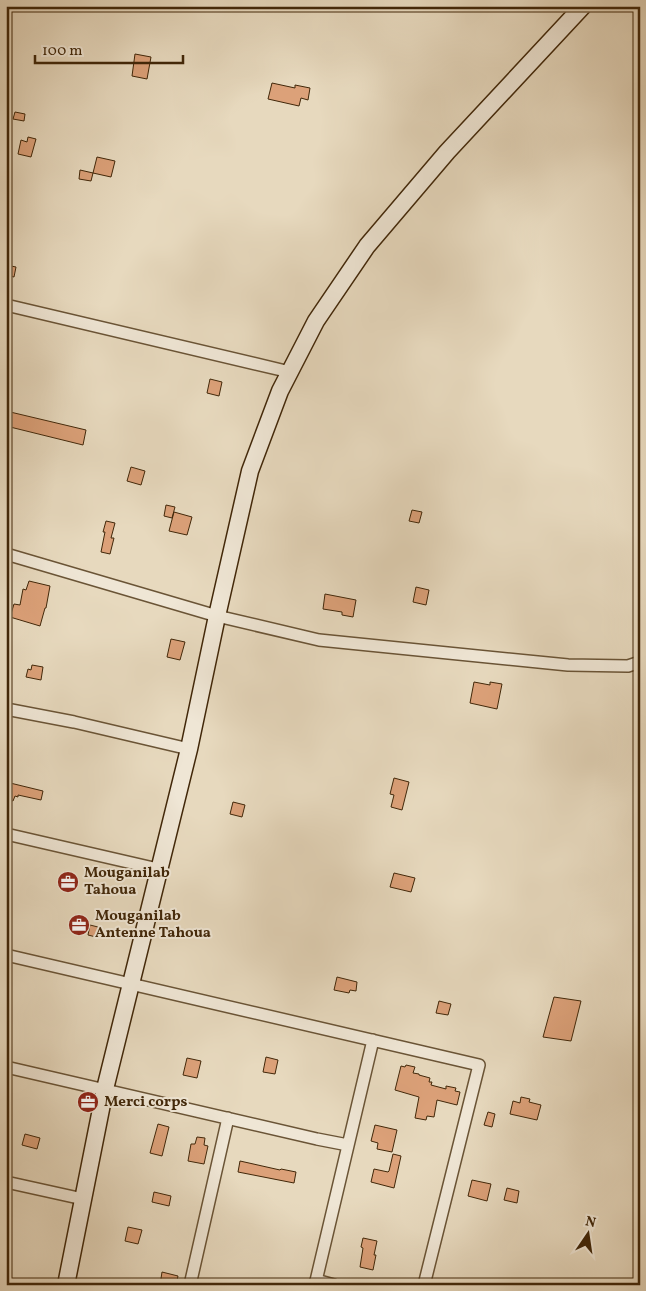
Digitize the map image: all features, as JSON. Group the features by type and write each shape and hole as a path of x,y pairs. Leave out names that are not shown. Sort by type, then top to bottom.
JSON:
{"street":[{"path":"66,1285 105,1089 189,749 250,471 280,391 316,321 367,246 447,152 583,6"},
{"path":"6,305 290,372"},
{"path":"6,554 217,616 319,640 568,665 628,666 640,662"},
{"path":"6,709 74,722 189,749"},
{"path":"6,834 158,869"},
{"path":"6,955 479,1065 424,1285"},
{"path":"334,1285 316,1283 373,1040"},
{"path":"6,1066 348,1145"},
{"path":"190,1285 228,1118"},
{"path":"6,1182 83,1199"}],"building":[{"path":"135,54 151,57 147,79 132,76"},
{"path":"272,83 295,88 295,85 310,88 308,100 301,98 299,106 268,99"},
{"path":"15,112 25,114 24,121 13,119"},
{"path":"28,137 36,139 31,157 18,154 21,140 27,142"},
{"path":"97,157 115,161 111,177 93,173"},
{"path":"80,170 93,173 91,181 79,179"},
{"path":"6,265 16,267 14,277 6,275"},
{"path":"210,379 222,382 219,396 207,393"},
{"path":"6,411 86,430 83,445 6,426"},
{"path":"131,467 145,471 141,485 127,481"},
{"path":"166,505 175,507 172,518 164,516"},
{"path":"412,510 422,512 419,523 409,521"},
{"path":"174,512 192,517 187,535 169,531"},
{"path":"106,521 115,523 111,538 114,538 110,554 101,552"},
{"path":"29,581 50,586 40,626 10,617 14,604 20,605 23,589 26,590"},
{"path":"416,587 429,590 426,605 413,602"},
{"path":"325,594 356,600 353,617 342,615 342,612 323,609"},
{"path":"171,639 185,642 180,660 167,657"},
{"path":"32,665 43,667 41,680 26,677 28,669 31,670"},
{"path":"474,682 490,685 490,682 502,684 497,709 470,703"},
{"path":"394,778 409,782 402,810 391,807 394,795 390,794"},
{"path":"6,782 43,791 41,800 18,795 18,797 15,796 13,801 6,799"},
{"path":"233,802 245,805 242,817 230,814"},
{"path":"394,873 415,878 411,892 390,887"},
{"path":"90,925 98,927 96,937 88,935"},
{"path":"337,977 357,982 356,991 350,990 349,993 334,990"},
{"path":"554,997 581,1001 571,1041 543,1037"},
{"path":"439,1001 451,1004 448,1015 436,1013"},
{"path":"266,1057 278,1060 275,1074 263,1072"},
{"path":"187,1058 201,1061 197,1078 183,1075"},
{"path":"406,1065 415,1067 413,1073 430,1078 429,1082 432,1082 431,1085 446,1089 446,1086 456,1088 455,1091 460,1092 457,1105 437,1100 434,1117 427,1116 426,1120 415,1118 419,1097 395,1090 401,1066 405,1067"},
{"path":"521,1097 530,1099 529,1102 541,1105 537,1120 510,1114 513,1101 520,1103"},
{"path":"488,1112 495,1114 492,1127 484,1125"},
{"path":"158,1124 169,1127 162,1156 150,1153"},
{"path":"375,1125 397,1130 392,1152 377,1149 378,1143 371,1141"},
{"path":"25,1134 40,1138 37,1149 22,1145"},
{"path":"197,1137 205,1138 204,1145 208,1146 204,1164 188,1161 191,1144 195,1144"},
{"path":"393,1154 401,1156 394,1188 371,1182 374,1169 389,1171"},
{"path":"240,1161 296,1172 294,1183 238,1172"},
{"path":"472,1180 491,1184 487,1201 468,1196"},
{"path":"507,1188 519,1191 517,1203 504,1200"},
{"path":"154,1192 171,1196 169,1206 152,1202"},
{"path":"128,1227 142,1230 138,1244 125,1241"},
{"path":"363,1238 377,1241 373,1270 360,1267"},
{"path":"162,1272 178,1276 176,1285 160,1285"}],"place":[{"name":"Mouganilab Tahoua","path":"68,882"},
{"name":"Mouganilab Antenne Tahoua","path":"79,925"},
{"name":"Merci corps","path":"88,1102"}]}
